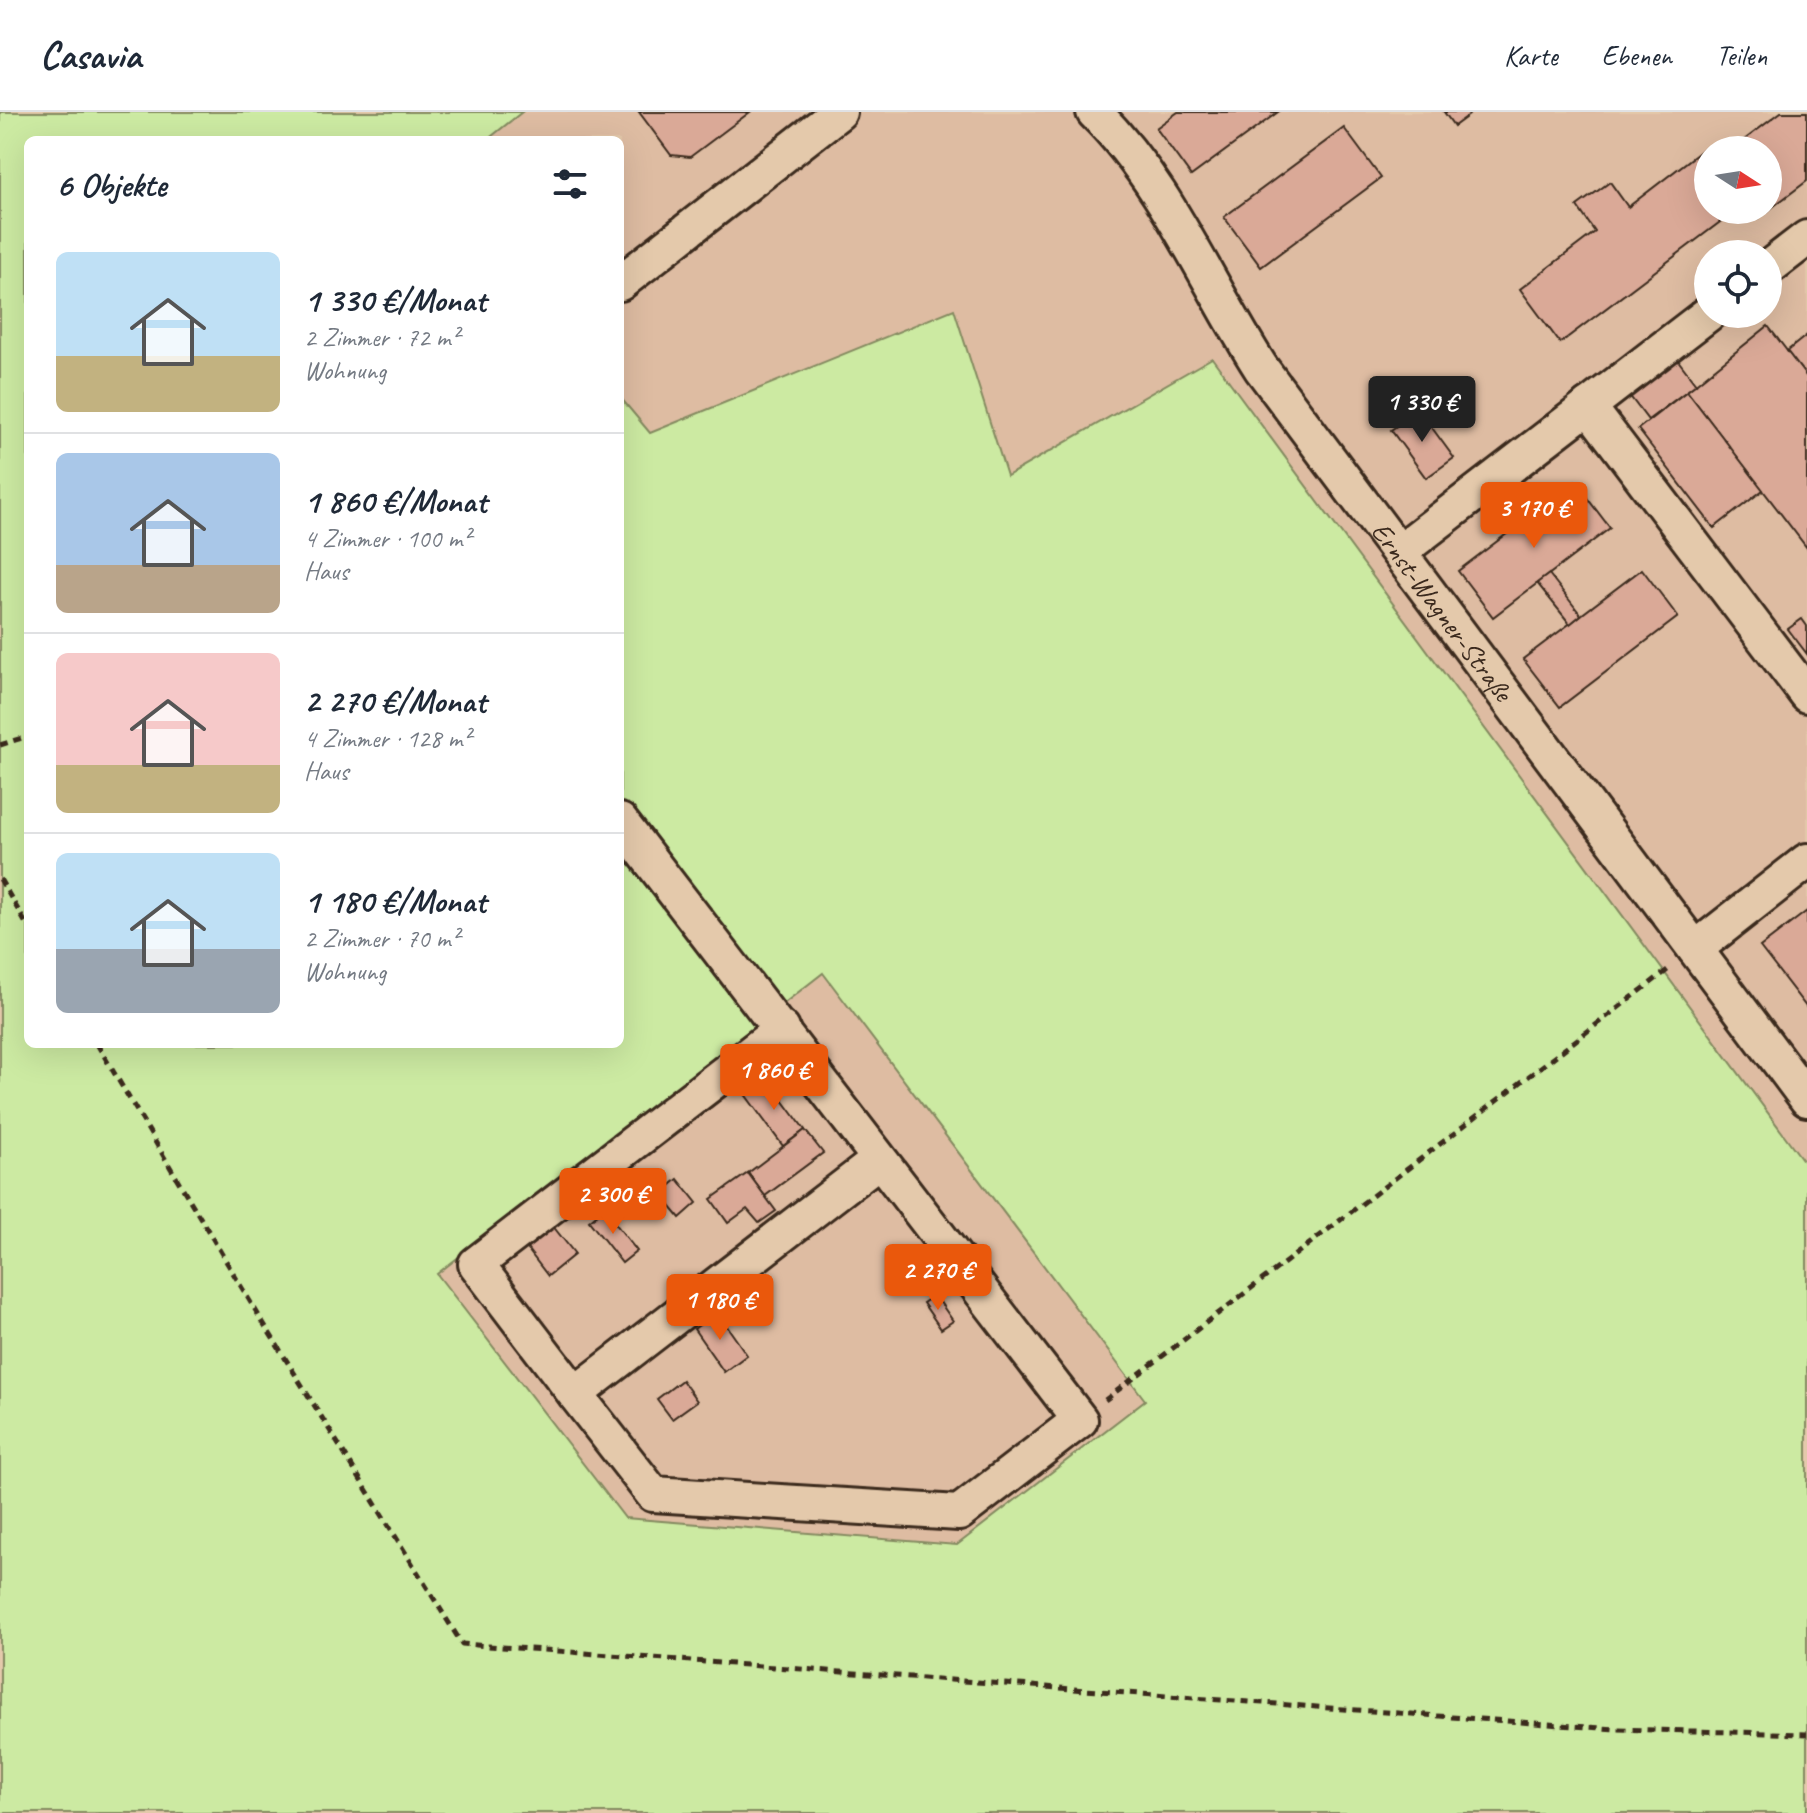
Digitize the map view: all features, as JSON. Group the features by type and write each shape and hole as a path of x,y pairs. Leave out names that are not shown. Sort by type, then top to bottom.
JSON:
{"lane":[{"path":"624,280 839,112"},
{"name":"Ernst-Wagner-Straße","path":"1094,112 1113,131 1186,236 1237,331 1261,368 1807,1099"},
{"path":"1782,257 1807,238"},
{"path":"1399,552 1694,325"},
{"path":"1588,406 1807,695"},
{"path":"624,826 782,1029 1080,1420 959,1513 653,1494 476,1264 782,1029"},
{"path":"1695,949 1807,861"},
{"path":"575,1394 879,1160"}],"path":[{"path":"0,745 24,737"},
{"path":"0,879 24,920"},
{"path":"1080,1420 1695,949"},
{"path":"99,1048 251,1303 462,1644 1599,1728 1807,1734"}],"shaded area":[{"path":"446,112 1807,112 1807,1658 957,1545 625,1518 436,1274 617,1048 624,1048 624,136 418,136"}],"green space":[{"path":"0,112 522,112 492,136 24,136 24,1048 624,1048 624,402 650,433 954,309 1007,476 1212,358 1807,1166 1807,1813 0,1813","holes":["823,973 1145,1400 957,1545 625,1518 437,1274"]}],"building":[{"path":"639,112 750,112 690,157 671,155"},
{"path":"1178,112 1278,112 1191,176 1156,128"},
{"path":"1444,112 1467,112 1469,115 1454,126"},
{"path":"1781,112 1807,112 1807,181 1782,200 1782,136 1749,136"},
{"path":"1344,128 1381,178 1261,267 1224,217"},
{"path":"1694,156 1694,224 1717,224 1560,343 1520,289 1595,232 1577,206 1610,182 1628,207"},
{"path":"1766,328 1770,328 1807,377 1807,548 1687,391"},
{"path":"1807,335 1807,377 1787,351"},
{"path":"1677,359 1696,384 1648,420 1629,395"},
{"path":"1687,391 1763,490 1714,528 1638,429"},
{"path":"1419,410 1454,458 1426,478 1391,430"},
{"path":"1575,482 1610,528 1493,617 1458,571"},
{"path":"1642,569 1678,617 1560,707 1523,659"},
{"path":"1549,574 1581,615 1570,624 1537,583"},
{"path":"1802,619 1807,626 1807,654 1788,629"},
{"path":"1807,911 1807,1008 1760,947"},
{"path":"766,1077 805,1130 783,1146 744,1093"},
{"path":"805,1130 823,1153 765,1196 748,1173"},
{"path":"748,1173 776,1211 759,1223 747,1209 728,1223 711,1199"},
{"path":"678,1179 697,1203 680,1218 660,1194"},
{"path":"604,1209 637,1251 622,1263 589,1221"},
{"path":"552,1225 575,1254 548,1276 525,1246"},
{"path":"935,1295 953,1321 941,1329 923,1303"},
{"path":"717,1312 747,1355 724,1372 694,1329"},
{"path":"682,1380 697,1401 672,1419 657,1399"}]}
